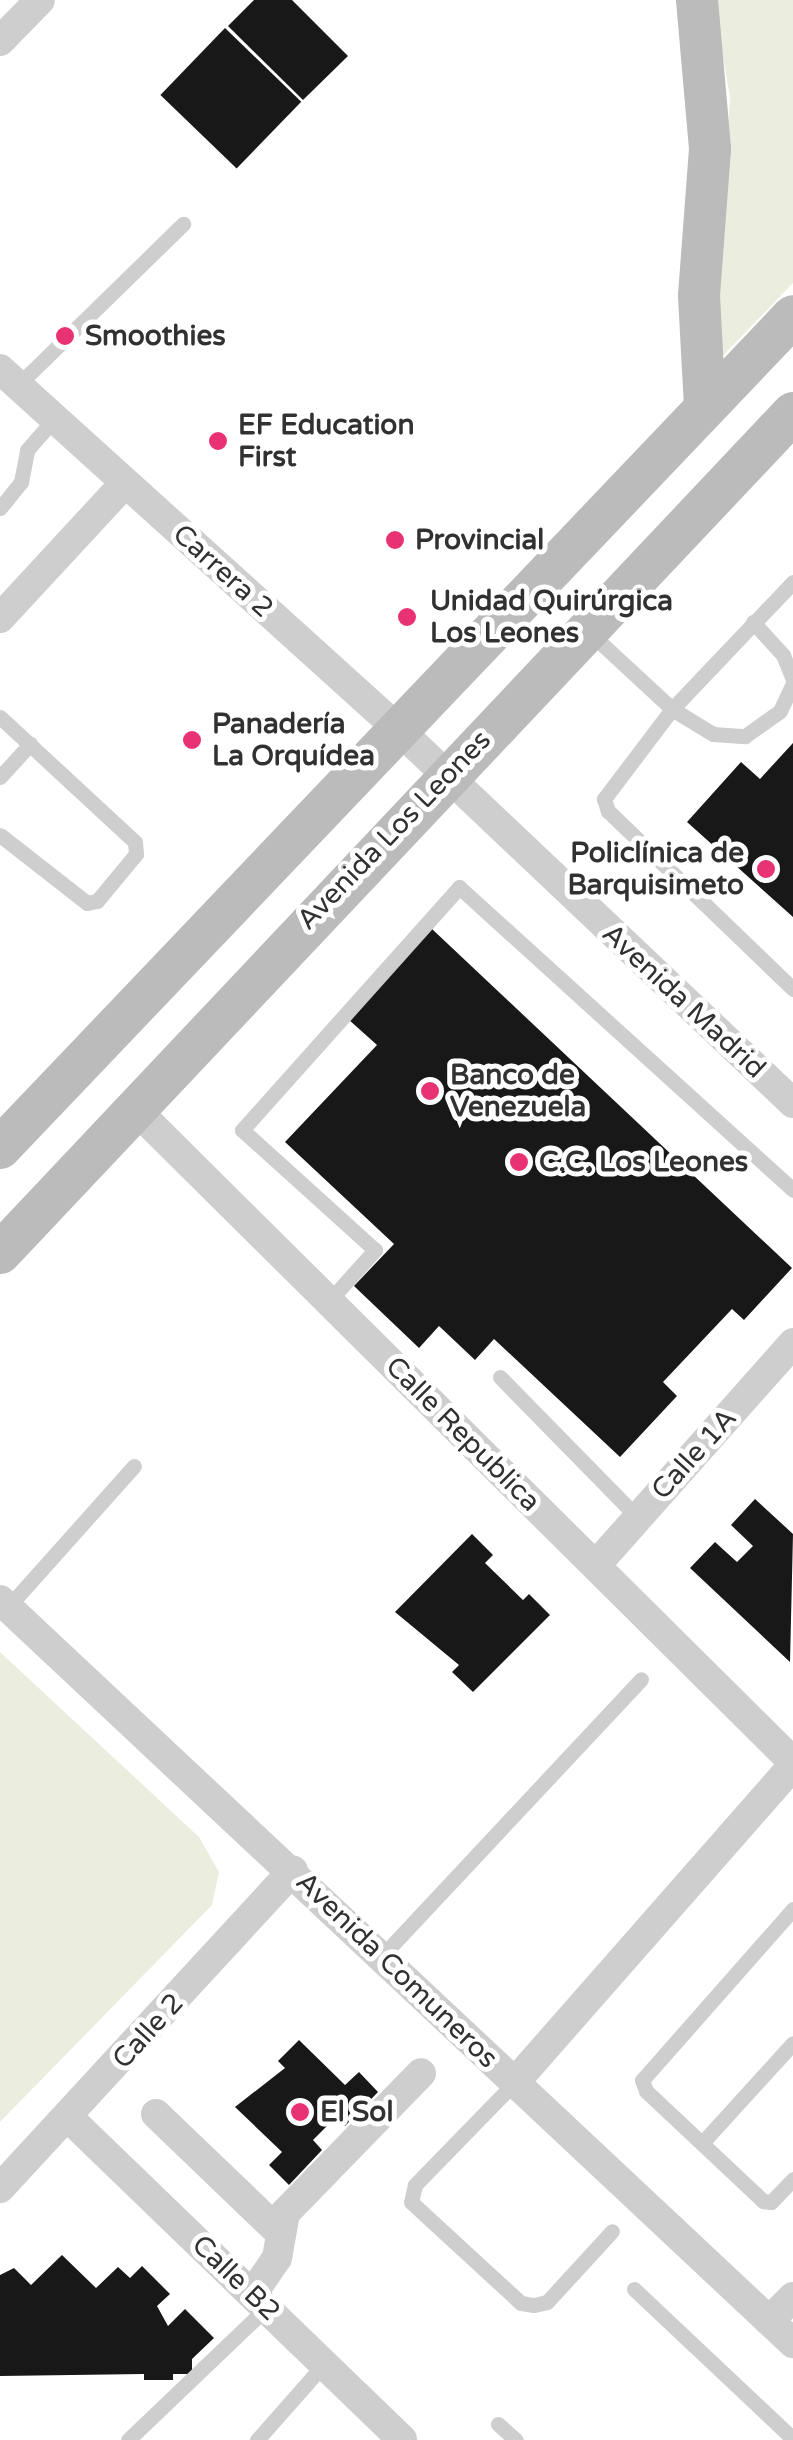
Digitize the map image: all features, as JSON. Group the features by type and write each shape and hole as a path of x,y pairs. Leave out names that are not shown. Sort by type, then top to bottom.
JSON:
{"street":[{"path":"0,41 40,0"},
{"path":"697,0 710,149 699,296 705,408"},
{"path":"0,1148 793,316"},
{"name":"Carrera 2","path":"9,377 398,729 444,776"},
{"name":"Avenida Los Leones","path":"0,1253 132,1106 793,413"},
{"path":"748,461 793,468"},
{"path":"0,618 125,482"},
{"name":"Avenida Madrid","path":"444,776 793,1103"},
{"name":"Calle Republica","path":"132,1106 793,1764"},
{"name":"Calle 1A","path":"596,1564 793,1344"},
{"name":"Avenida Comuneros","path":"4,1604 293,1870 793,2342"},
{"path":"515,2082 793,1764"},
{"name":"Calle 2","path":"2,2182 69,2118 293,1870"},
{"path":"260,2300 277,2258 277,2230 286,2213 421,2073"},
{"path":"156,2114 277,2230"},
{"name":"Calle B2","path":"69,2118 402,2440"},
{"path":"769,2321 793,2297"}],"lane":[{"path":"9,377 183,224"},
{"path":"0,508 21,482 27,450 54,419"},
{"path":"793,582 672,709 612,782 604,799 608,811 793,989"},
{"path":"587,630 672,709 713,734 745,736 780,712 793,682 783,655 752,622"},
{"path":"0,716 135,842 136,854 98,900 87,902 0,835"},
{"path":"0,777 30,744"},
{"path":"329,1301 375,1250 242,1130 459,887 793,1190"},
{"path":"500,1377 638,1518"},
{"path":"4,1604 134,1466"},
{"path":"382,1956 641,1679"},
{"path":"793,1909 644,2072 646,2091 763,2201 771,2202 793,2180"},
{"path":"702,2143 793,2043"},
{"path":"515,2082 415,2185 412,2202 521,2303 534,2305 546,2302 612,2231"},
{"path":"634,2289 793,2439"},
{"path":"128,2440 260,2300"},
{"path":"257,2440 325,2363"},
{"path":"498,2424 516,2440"}],"shaded area":[{"path":"713,0 793,0 793,283 714,365 730,97"},
{"path":"0,1652 199,1837 219,1872 212,1905 0,2122"}],"building":[{"path":"254,0 292,0 348,56 303,100 228,26"},
{"path":"225,28 301,102 237,169 160,95"},
{"name":"Policlínica de Barquisimeto","path":"793,743 793,917 687,822 741,762 760,779"},
{"path":"432,929 792,1268 744,1320 732,1309 663,1382 677,1396 620,1457 494,1339 475,1360 439,1326 419,1348 354,1286 394,1244 285,1142 377,1045 348,1019"},
{"path":"755,1499 793,1534 790,1662 690,1568 715,1542 737,1562 753,1546 731,1525"},
{"path":"472,1534 493,1555 485,1563 523,1600 529,1594 550,1615 473,1692 452,1672 459,1665 395,1612"},
{"name":"El Sol","path":"299,2040 345,2085 359,2072 378,2092 345,2126 336,2117 313,2140 322,2150 289,2185 269,2165 282,2152 235,2107 285,2068 278,2061"},
{"path":"62,2255 96,2288 118,2267 130,2278 142,2266 170,2294 157,2306 168,2326 185,2309 214,2338 192,2359 192,2374 173,2374 173,2380 144,2380 144,2374 0,2376 0,2275 14,2268 31,2285"}],"place":[{"name":"Smoothies","path":"65,336"},
{"name":"EF Education First","path":"218,441"},
{"name":"Provincial","path":"395,540"},
{"name":"Unidad Quirúrgica Los Leones","path":"407,617"},
{"name":"Panadería La Orquídea","path":"192,740"},
{"name":"Policlínica de Barquisimeto","path":"766,869"},
{"name":"Banco de Venezuela","path":"430,1091"},
{"name":"C.C. Los Leones","path":"519,1162"},
{"name":"El Sol","path":"300,2112"}]}
